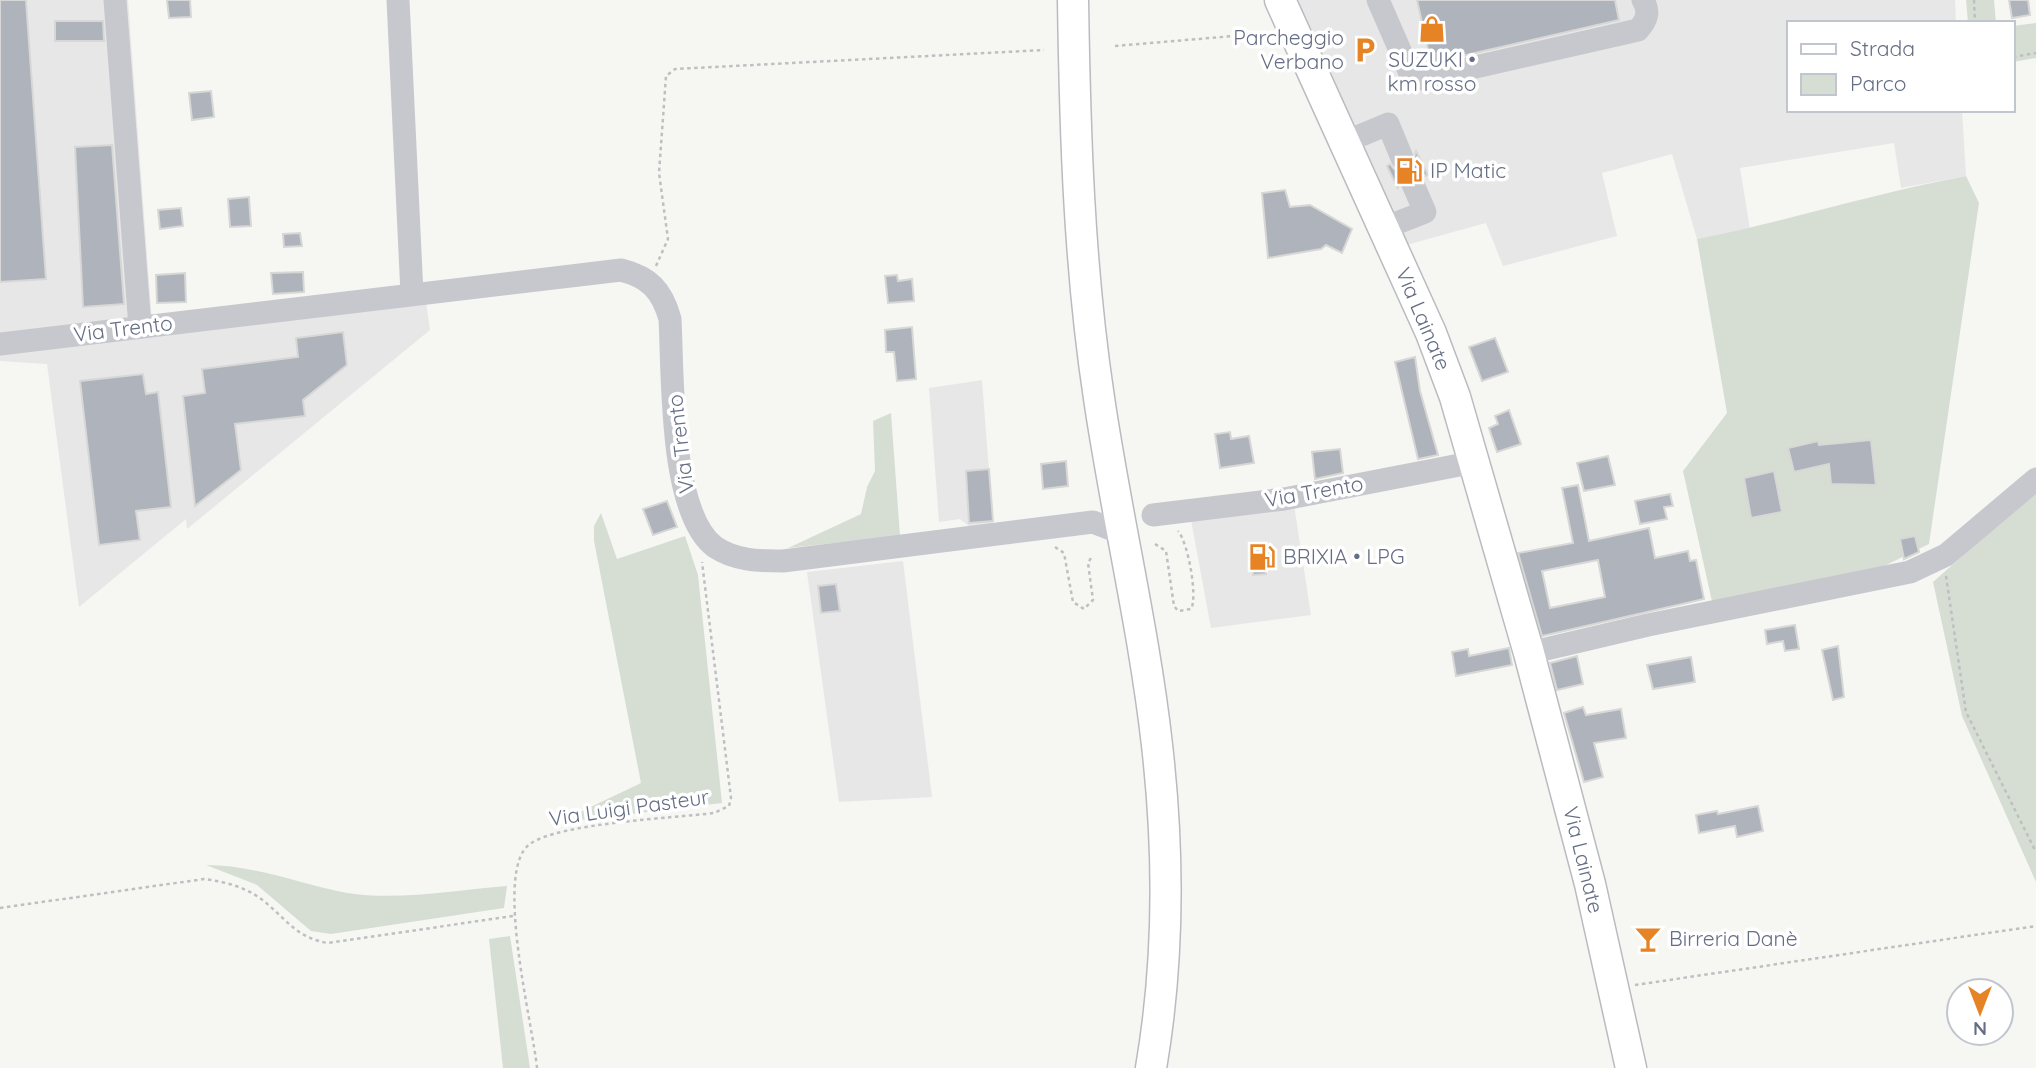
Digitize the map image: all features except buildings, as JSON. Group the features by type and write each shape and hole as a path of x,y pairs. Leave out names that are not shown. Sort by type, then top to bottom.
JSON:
{"main road":[{"path":"1073,0 1080,241 1088,323 1147,679 1163,808 1162,953 1151,1068"},
{"name":"Via Lainate","path":"1280,0 1431,333 1455,397 1529,653 1614,988 1631,1068"}],"street":[{"path":"115,0 140,327"},
{"path":"398,0 412,294"},
{"path":"1378,0 1409,71 1423,79 1638,30 1647,16 1643,0"},
{"path":"1345,142 1388,124 1402,158"},
{"path":"1384,228 1424,212 1412,182"},
{"name":"Via Trento","path":"0,344 609,269 643,277 660,293 670,319 682,478 688,507 701,531 714,546 733,557 783,561 1093,523"},
{"name":"Via Trento","path":"1163,514 1284,499 1475,462"},
{"path":"1529,653 1648,625 1910,572 1941,559 2036,479"},
{"path":"1093,523 1116,504"},
{"path":"1093,523 1121,533"}],"path":[{"path":"1974,0 1975,21"},
{"path":"1115,46 1294,30"},
{"path":"643,277 656,265 668,239 659,173 666,76 675,69 1044,50"},
{"path":"2015,57 2036,53"},
{"path":"1155,544 1166,551 1174,606 1178,611 1191,609 1194,598 1185,540 1163,514"},
{"name":"Via Luigi Pasteur","path":"537,1068 513,916 519,855 527,845 559,831 714,813 729,806 731,798 701,558 701,531"},
{"path":"1052,546 1064,553 1073,602 1084,609 1093,600 1088,564 1092,556"},
{"path":"1941,559 1966,712 2036,852"},
{"path":"0,908 204,879 238,886 265,902 290,928 304,937 328,943 513,916"},
{"path":"1614,988 1825,954 2036,926"}],"shaded area":[{"path":"0,0 128,0 153,335 426,302 430,330 187,529 186,519 79,607 47,364 0,361"},
{"path":"1290,0 1955,0 1956,21 1787,21 1787,112 1962,112 1966,176 1901,188 1894,143 1740,168 1750,229 1697,239 1672,154 1602,173 1617,236 1503,266 1486,223 1399,247"},
{"path":"982,380 993,524 970,527 960,519 939,522 929,388"},
{"path":"1294,505 1311,615 1211,628 1191,520"},
{"path":"903,561 932,797 839,802 807,572"}],"green space":[{"path":"1966,0 1994,0 1996,21 1968,21"},
{"path":"2036,23 2036,58 2015,62 2015,26"},
{"path":"1966,176 1979,203 1929,544 1878,569 1713,606 1683,471 1727,413 1697,239"},
{"path":"891,413 900,536 788,548 861,514 867,487 875,471 873,421"},
{"path":"2036,491 2036,882 1962,716 1933,582"},
{"path":"601,513 617,559 685,536 698,575 722,803 557,823 641,783 594,541 594,526"},
{"path":"206,865 242,868 347,893 367,895 427,894 507,886 504,908 331,934 311,931 257,885"},
{"path":"510,936 530,1068 503,1068 489,939"}],"place":[{"name":"SUZUKI • km rosso","path":"1432,29"},
{"name":"Parcheggio Verbano","path":"1365,50"},
{"name":"IP Matic","path":"1409,171"},
{"name":"BRIXIA • LPG","path":"1262,557"},
{"name":"Birreria Danè","path":"1648,939"}]}
